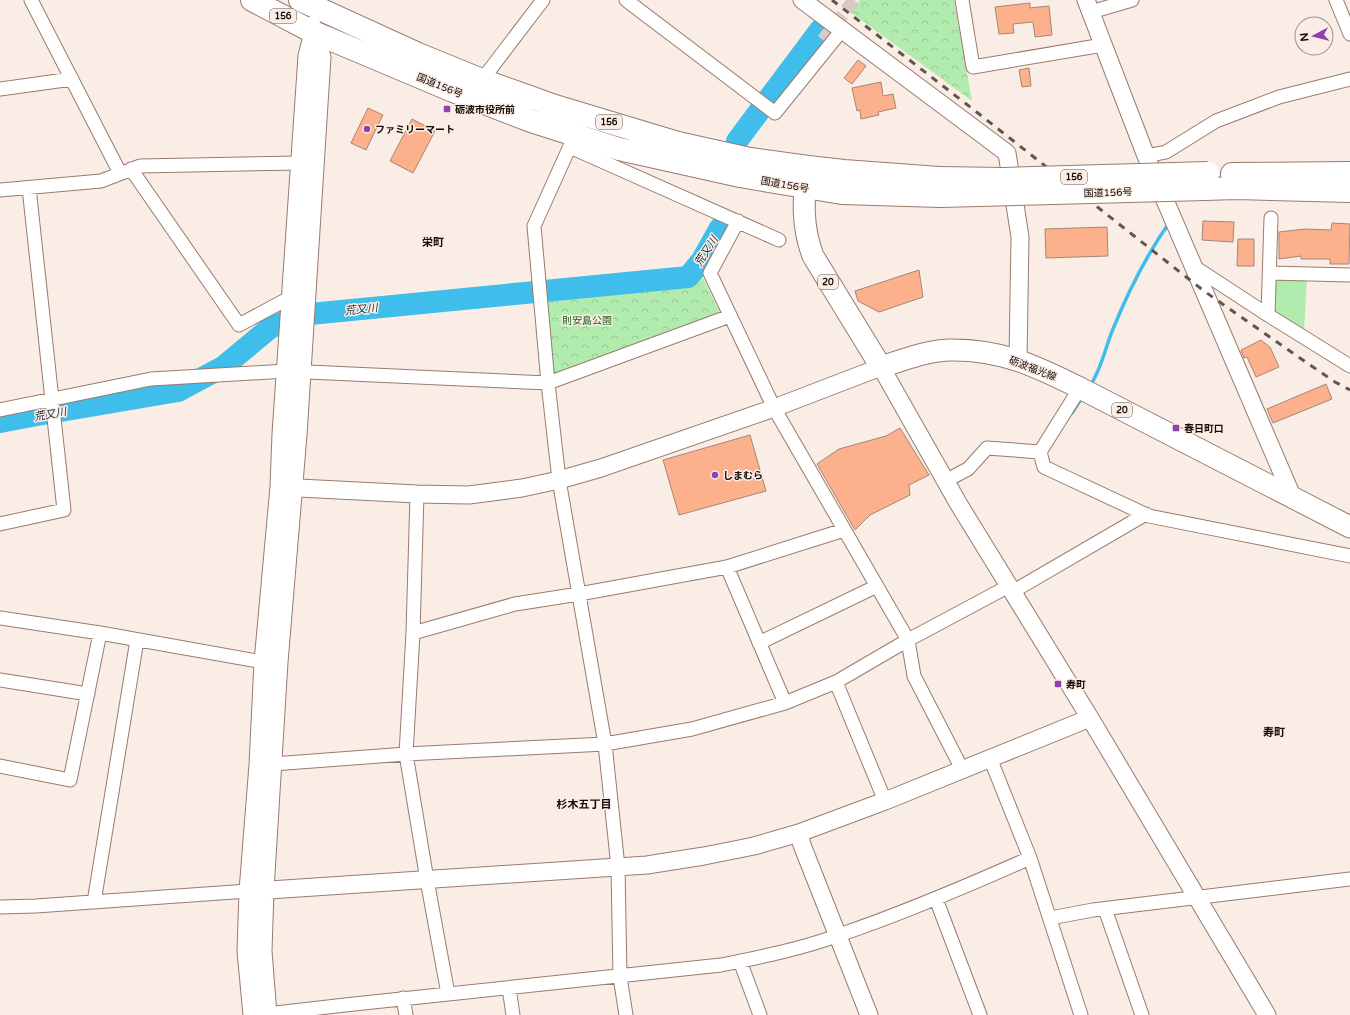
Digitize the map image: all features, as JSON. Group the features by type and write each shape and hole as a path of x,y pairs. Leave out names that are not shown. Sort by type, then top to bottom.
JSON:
{"highway":[{"name":"国道156号","path":"252,0 313,32 453,91 531,121 573,141 619,149 740,176 806,177 844,171 940,187 1003,178 1207,181 1350,174"},
{"name":"国道156号","path":"306,1 418,54 482,80 555,106 678,143 750,159 806,177"},
{"name":"国道156号","path":"1207,181 1236,188 1350,191"}],"main road":[{"name":"20","path":"806,177 804,213 807,240 813,256 881,367"},
{"name":"砺波福光線","path":"881,367 914,356 948,350 984,352 1018,360 1044,370 1350,526"}],"street":[{"path":"31,0 72,79 126,171 239,326 291,297"},
{"path":"482,80 543,0"},
{"path":"626,0 775,113 842,30"},
{"path":"802,0 1007,153 1020,237 1018,360"},
{"path":"962,0 973,67 1103,45"},
{"path":"1132,0 1088,6 1146,156 1292,496"},
{"path":"1336,0 1350,34"},
{"path":"261,1015 265,890 279,662 286,488 294,371 322,57 313,32 306,1"},
{"path":"294,371 291,297 308,56 313,32"},
{"path":"768,108 823,40"},
{"path":"0,88 72,79"},
{"path":"1146,156 1166,152 1216,121 1265,102 1350,79"},
{"path":"626,1015 620,977 618,867 605,744 559,480 548,383 534,226 573,141 779,240"},
{"path":"0,190 101,181 140,166 300,163"},
{"path":"0,524 64,510 29,188"},
{"path":"1268,315 1271,218"},
{"path":"738,221 710,273 774,408 908,640 914,676 962,769"},
{"path":"1193,266 1350,366"},
{"path":"1270,273 1350,275"},
{"path":"0,410 52,398 151,379 294,371 548,383 730,316"},
{"path":"286,488 469,495 522,488 559,480 601,468 774,408 881,367 945,481 1090,718 1267,1015"},
{"path":"1080,388 1040,452 1044,467 1149,516 1350,556"},
{"path":"945,481 968,469 987,448 1040,452"},
{"path":"261,1015 246,951 248,891 258,765 263,662 286,488"},
{"path":"417,494 406,754 448,994"},
{"path":"273,764 406,754 605,744 692,729 785,703 836,682 908,640 1010,589 1146,514"},
{"path":"412,633 515,604 579,594 726,567 844,530"},
{"path":"726,567 785,703"},
{"path":"759,643 877,586"},
{"path":"0,618 100,633 263,662"},
{"path":"0,766 70,780 100,633"},
{"path":"94,902 138,640"},
{"path":"0,680 88,694"},
{"path":"836,682 885,801"},
{"path":"0,907 647,865 704,856 754,846 799,833 885,801 1090,718"},
{"path":"990,758 1030,858 1081,1015"},
{"path":"799,833 802,845 869,1015"},
{"path":"261,1015 403,998 620,977 721,965 772,955 838,936 936,899 1030,858"},
{"path":"1050,918 1105,908 1350,879"},
{"path":"936,899 980,1015"},
{"path":"1105,908 1142,1015"},
{"path":"740,961 760,1015"},
{"path":"509,988 513,1015"},
{"path":"403,998 406,1015"}],"green space":[{"path":"860,0 954,0 972,101 852,13"},
{"name":"則安島公園","path":"695,262 720,313 551,378 543,284 678,271"},
{"path":"1280,276 1307,277 1304,332 1274,315 1275,280"}],"building":[{"path":"1030,3 1030,8 1049,6 1052,35 1035,37 1033,22 1013,24 1014,33 999,34 995,7"},
{"path":"858,60 866,66 852,84 844,78"},
{"path":"1029,68 1031,86 1022,87 1019,70"},
{"path":"881,82 883,96 893,94 896,108 878,112 879,115 861,119 860,110 857,111 852,88"},
{"name":"ファミリーマート","path":"368,108 383,115 366,150 351,143"},
{"path":"412,119 435,131 413,173 390,161"},
{"path":"1203,221 1234,222 1233,242 1202,240"},
{"path":"1332,223 1350,224 1349,264 1330,264 1330,259 1301,259 1301,256 1279,259 1279,232 1305,229 1331,230"},
{"path":"1107,227 1108,256 1046,258 1045,229"},
{"path":"1238,239 1254,239 1254,266 1237,266"},
{"path":"919,270 923,297 879,312 858,301 855,291"},
{"path":"1261,340 1270,347 1279,367 1256,377 1247,357 1244,358 1241,350"},
{"path":"1326,384 1332,399 1273,423 1267,409"},
{"path":"900,428 929,475 909,485 910,495 870,515 855,530 817,464 839,449 886,436"},
{"name":"しまむら","path":"750,435 766,491 679,515 663,460"}],"waterway":[{"name":"荒又川","path":"737,141 820,30"},
{"path":"1090,386 1098,372 1113,329 1131,288 1145,261 1169,223"},
{"name":"荒又川","path":"0,422 178,391 223,367 270,328 300,315 688,277 702,260 720,228"},
{"path":"1072,413 1083,396"}],"tunnel":[{"path":"823,40 854,0"}],"railway":[{"path":"832,0 1204,291 1335,382 1350,390"}],"place":[{"name":"砺波市役所前","path":"447,109"},
{"name":"ファミリーマート","path":"367,129"},
{"name":"春日町口","path":"1176,428"},
{"name":"しまむら","path":"715,475"},
{"name":"寿町","path":"1058,684"}],"district":[{"name":"栄町","path":"433,242"},
{"name":"寿町","path":"1274,732"},
{"name":"杉木五丁目","path":"584,804"}]}
